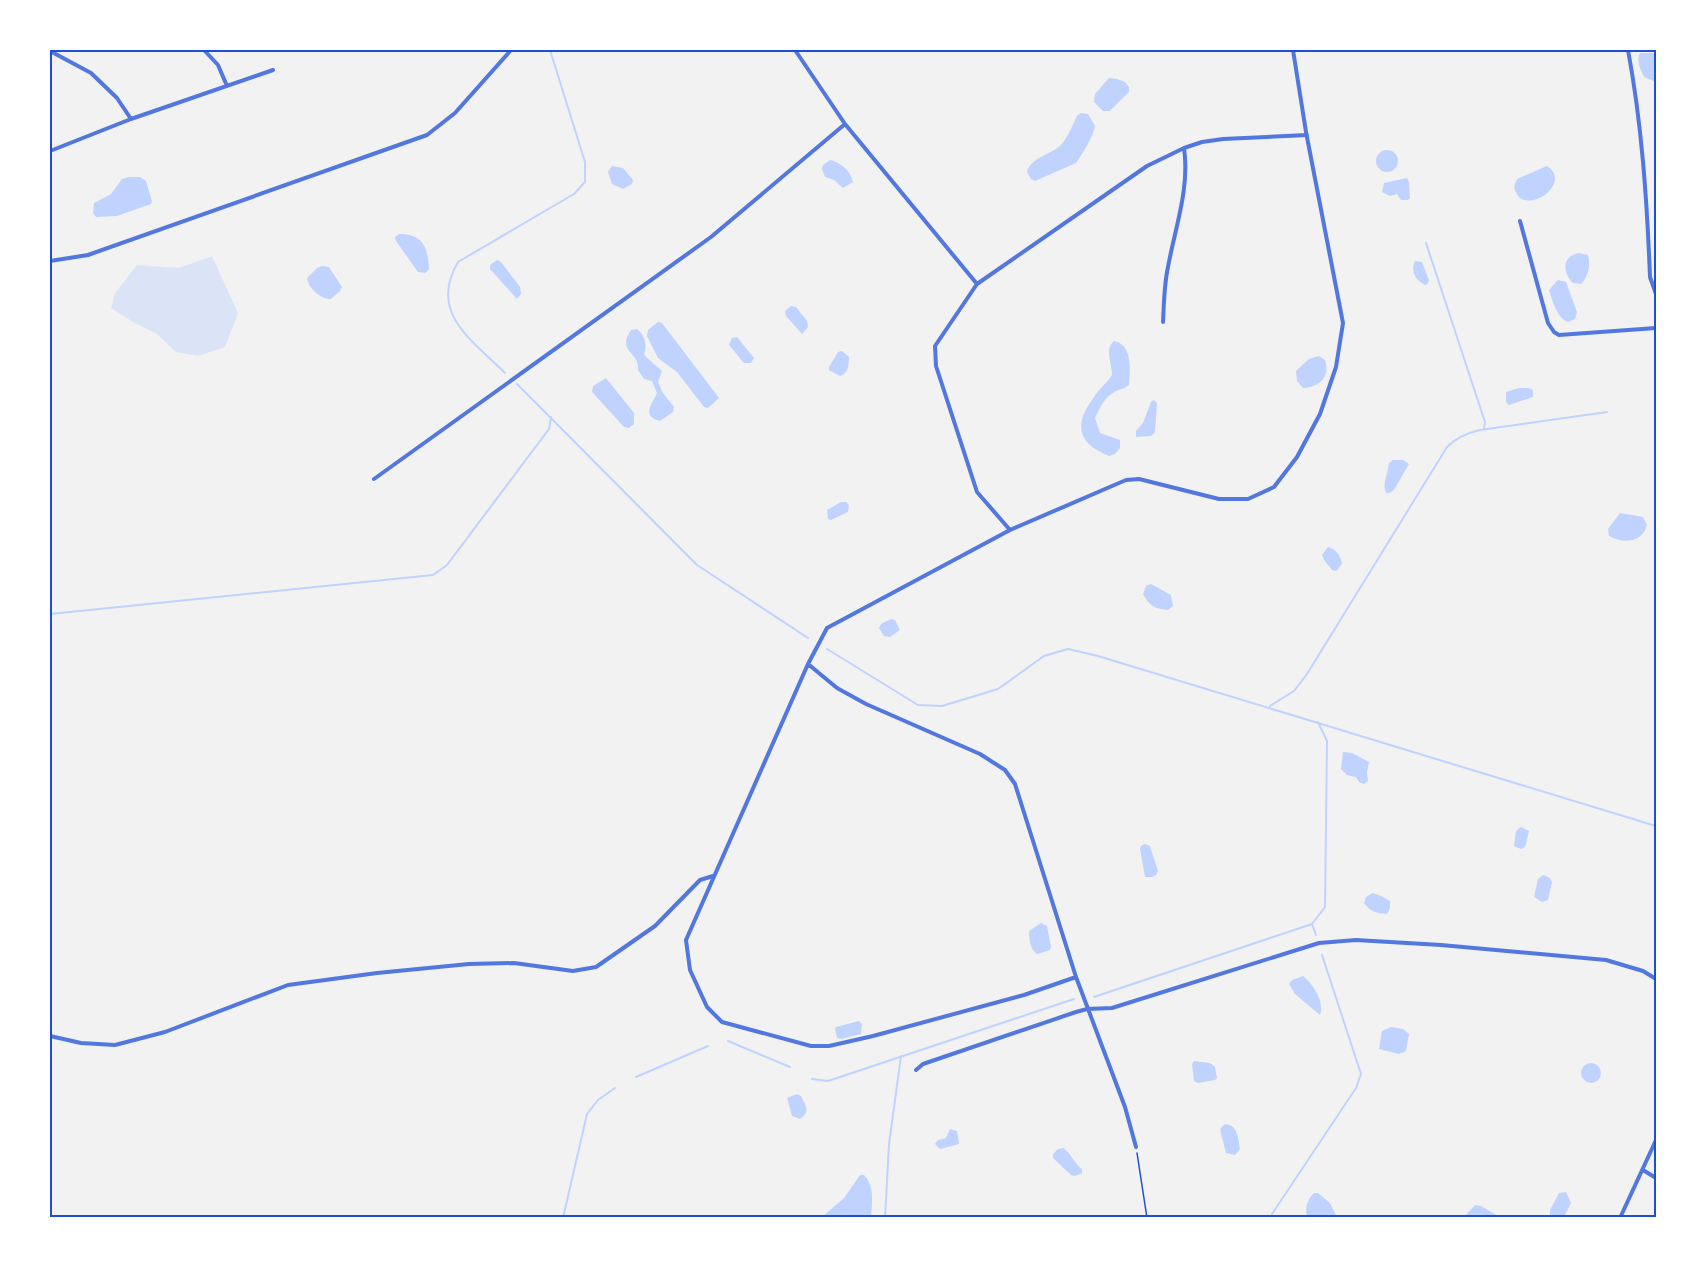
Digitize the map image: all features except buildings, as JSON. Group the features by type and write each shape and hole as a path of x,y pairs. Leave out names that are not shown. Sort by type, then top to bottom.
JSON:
{"street":[{"path":"204,50 218,66 227,86"},
{"path":"50,261 88,255 427,135 454,113 511,50"},
{"path":"795,50 845,124 977,284"},
{"path":"1076,977 1024,995 829,1046 798,1044 722,1022 707,1007 690,970 686,940 808,664 827,628 1010,530 1126,480 1145,481 1219,499 1248,499 1274,487 1297,457 1320,414 1336,367 1343,323 1293,50"},
{"path":"1628,50 1635,82 1642,146 1650,277 1656,294"},
{"path":"50,51 91,73 117,98 131,119"},
{"path":"50,151 131,119 273,70"},
{"path":"374,479 711,237 845,124"},
{"path":"1010,530 977,492 936,366 935,346 977,284 1147,166 1184,148 1223,139 1307,135"},
{"path":"1162,322 1167,268 1182,204 1186,158 1184,148"},
{"path":"1520,221 1548,323 1554,332 1559,335 1656,328"},
{"path":"808,664 837,688 866,704 980,754 1005,770 1015,784 1076,977 1125,1107 1136,1147"},
{"path":"50,1036 81,1043 115,1045 165,1032 288,985 366,975 469,964 514,963 573,970 596,967 655,926 700,880 713,876"},
{"path":"916,1070 923,1064 1087,1009 1112,1008 1319,943 1356,940 1441,945 1606,960 1643,972 1656,979"},
{"path":"1620,1218 1656,1140"},
{"path":"1643,1170 1656,1178"}],"path":[{"path":"1136,1147 1148,1218"}],"shaded area":[{"path":"212,256 238,313 225,347 198,356 176,352 157,334 111,308 115,293 137,265 179,268"}],"water":[{"path":"1640,53 1656,53 1656,82 1644,77 1638,62"},
{"path":"1109,78 1125,82 1129,87 1129,92 1110,111 1103,111 1094,102 1095,94"},
{"path":"1081,113 1088,114 1095,126 1085,150 1076,163 1035,181 1031,179 1027,172 1031,164 1063,143 1077,116"},
{"path":"1387,150 1395,153 1398,161 1395,169 1387,172 1379,169 1376,161 1379,153"},
{"path":"830,160 844,168 850,174 853,182 843,188 834,180 825,177 823,165"},
{"path":"612,166 623,168 633,180 632,184 623,189 612,184 608,172"},
{"path":"1547,166 1554,173 1553,187 1540,198 1524,200 1518,196 1514,187 1517,179"},
{"path":"140,177 146,181 151,204 117,216 96,217 93,213 94,203 111,194 122,179"},
{"path":"1407,178 1410,198 1408,200 1401,200 1397,194 1390,196 1382,192 1384,183"},
{"path":"399,234 414,236 423,243 429,269 425,273 418,272 396,241 395,237"},
{"path":"1579,253 1588,255 1589,263 1587,274 1581,284 1573,283 1569,279 1566,269 1569,257"},
{"path":"497,260 520,287 521,294 517,299 490,269 490,265"},
{"path":"1415,261 1422,262 1429,280 1425,285 1415,275 1413,269"},
{"path":"322,266 329,267 342,287 331,299 316,293 307,278"},
{"path":"1558,280 1566,282 1577,312 1575,319 1568,322 1558,313 1549,290"},
{"path":"791,306 796,307 807,321 808,327 802,334 786,316 785,311"},
{"path":"658,322 662,323 719,398 708,408 704,407 677,372 658,358 647,336 648,330"},
{"path":"637,329 645,340 644,354 662,371 658,382 674,407 673,412 660,421 654,419 649,413 657,393 652,381 644,379 638,370 636,359 627,348 627,337 631,330"},
{"path":"737,337 754,358 751,363 744,363 729,345 732,338"},
{"path":"1114,341 1124,347 1129,359 1130,372 1129,385 1108,396 1095,418 1100,433 1120,440 1120,448 1115,454 1109,456 1098,451 1084,439 1081,424 1096,394 1112,375 1109,348"},
{"path":"842,351 849,357 849,363 846,371 840,376 829,370 829,367 838,352"},
{"path":"1319,356 1325,360 1325,376 1314,386 1303,388 1297,381 1296,371 1309,359"},
{"path":"606,378 634,413 634,424 629,428 624,427 592,392 593,386"},
{"path":"1519,388 1533,390 1533,397 1509,405 1506,402 1506,392"},
{"path":"1154,400 1157,403 1155,432 1151,436 1136,437 1136,431 1143,423 1151,402"},
{"path":"1393,460 1403,460 1409,464 1394,490 1386,493 1389,463"},
{"path":"841,502 849,505 848,512 831,520 828,519 827,510"},
{"path":"1620,513 1643,517 1647,525 1645,531 1636,538 1626,541 1609,536 1608,529"},
{"path":"1328,547 1336,551 1341,558 1342,564 1336,571 1332,570 1322,555"},
{"path":"1151,584 1171,595 1173,606 1168,610 1156,608 1150,604 1143,594 1146,586"},
{"path":"891,619 895,620 900,630 890,637 884,636 879,628 881,624"},
{"path":"1343,752 1352,753 1369,762 1368,781 1364,784 1359,782 1356,777 1347,775 1341,769"},
{"path":"1521,827 1529,831 1525,847 1521,849 1514,846 1516,831"},
{"path":"1145,844 1150,846 1158,871 1152,877 1145,877 1140,849"},
{"path":"1543,875 1550,878 1552,882 1548,900 1542,902 1534,897 1538,879"},
{"path":"1373,893 1390,901 1387,914 1374,912 1364,903 1366,897"},
{"path":"1041,923 1047,926 1051,947 1050,950 1037,954 1031,947 1029,931"},
{"path":"1303,976 1317,994 1321,1005 1320,1015 1295,994 1289,984 1292,980"},
{"path":"859,1021 862,1024 861,1034 837,1038 836,1027"},
{"path":"1391,1027 1403,1029 1409,1034 1406,1051 1399,1054 1379,1049 1382,1031"},
{"path":"1194,1061 1210,1063 1215,1067 1217,1078 1198,1083 1194,1081 1192,1064"},
{"path":"1591,1063 1598,1066 1601,1073 1598,1080 1591,1083 1584,1080 1581,1073 1584,1066"},
{"path":"797,1094 801,1096 806,1109 806,1114 800,1119 792,1116 787,1098"},
{"path":"1225,1124 1233,1127 1237,1133 1240,1149 1235,1155 1226,1153 1220,1129"},
{"path":"950,1129 957,1131 959,1144 940,1149 935,1144 938,1140 946,1138"},
{"path":"1063,1148 1082,1169 1082,1173 1071,1175 1053,1158 1053,1154 1058,1149"},
{"path":"860,1175 864,1175 870,1184 871,1217 822,1217 844,1198"},
{"path":"1566,1192 1571,1203 1564,1217 1550,1217 1550,1210 1559,1193"},
{"path":"1314,1193 1318,1193 1330,1203 1337,1217 1307,1217 1307,1204"},
{"path":"1475,1205 1481,1206 1500,1217 1464,1217"}],"waterway":[{"path":"505,373 458,324 451,311 448,296 450,280 458,262 574,194 585,182 585,162 550,50"},
{"path":"1426,243 1485,422 1484,428"},
{"path":"517,384 697,565 808,638"},
{"path":"1270,706 1294,691 1307,674 1447,447 1462,436 1480,430 1607,412"},
{"path":"50,614 433,575 447,565 549,429 551,417"},
{"path":"827,649 918,705 942,706 998,689 1044,656 1068,649 1098,656 1656,826"},
{"path":"1094,997 1312,924 1325,907 1327,741 1318,722"},
{"path":"1312,924 1316,935"},
{"path":"1272,1214 1356,1088 1361,1074 1322,955"},
{"path":"812,1079 828,1081 1074,999"},
{"path":"728,1041 790,1067"},
{"path":"636,1077 708,1046"},
{"path":"885,1218 889,1144 901,1056"},
{"path":"563,1218 587,1114 598,1100 615,1088"}]}
